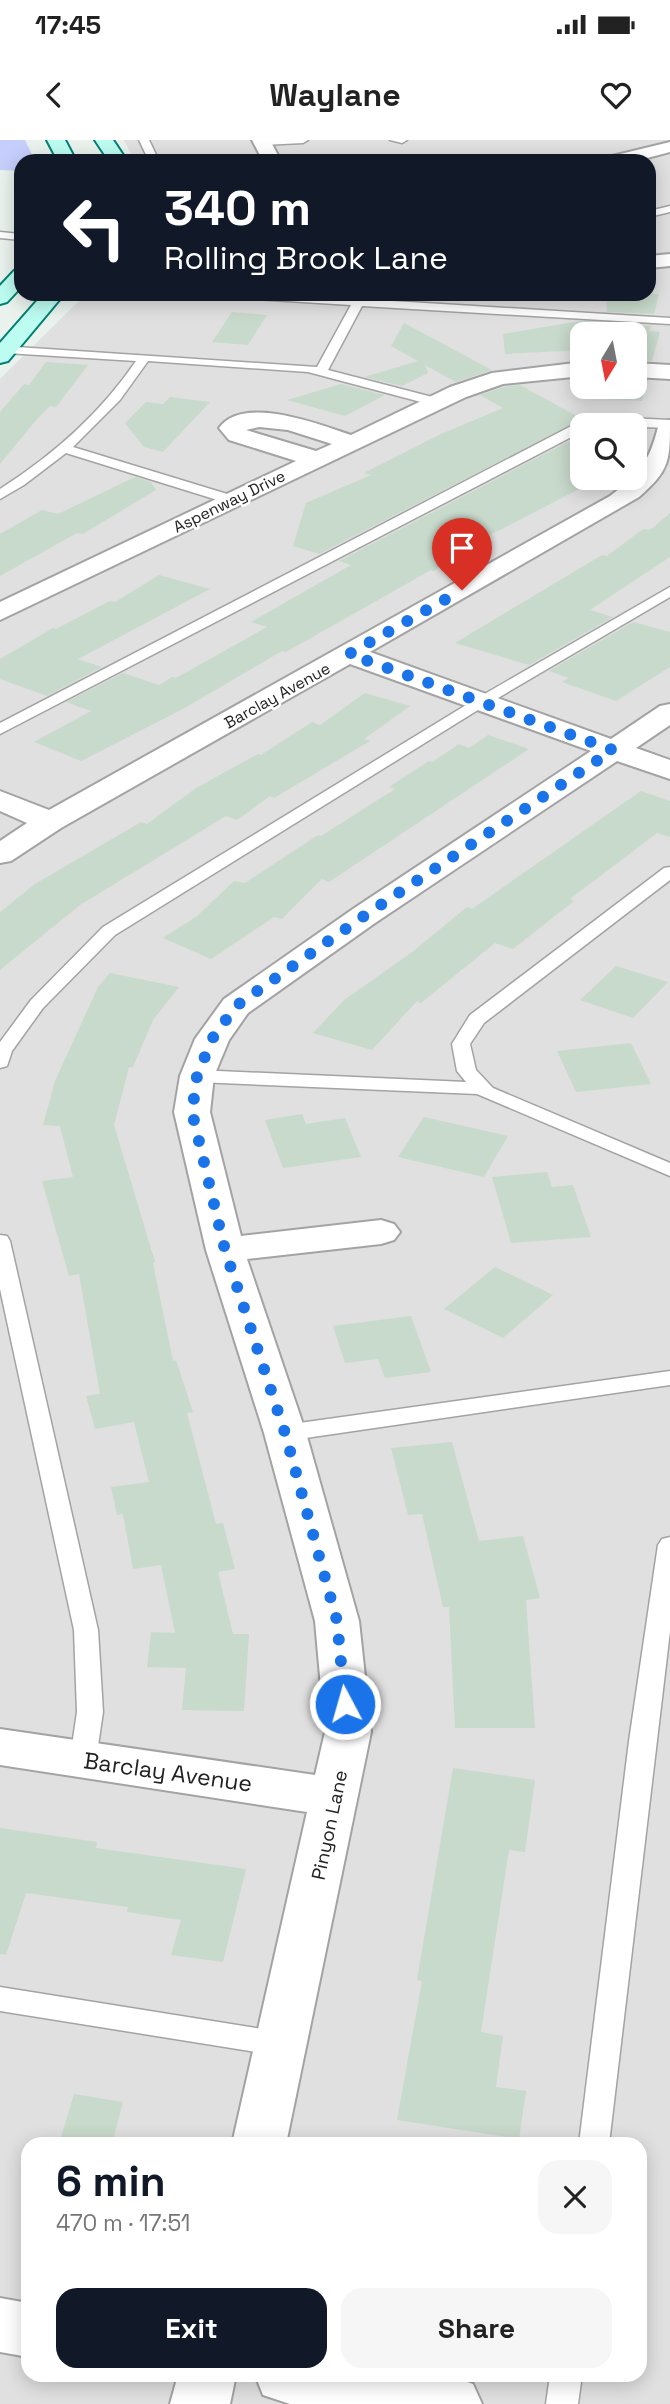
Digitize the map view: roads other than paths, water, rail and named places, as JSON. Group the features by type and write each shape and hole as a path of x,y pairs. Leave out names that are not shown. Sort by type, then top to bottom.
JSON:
{"main road":[{"path":"0,298 14,283"},
{"path":"3,353 48,301"}],"street":[{"path":"642,154 670,147"},
{"name":"Aspenway Drive","path":"0,612 447,397 500,378 570,370"},
{"path":"648,371 670,372"},
{"path":"316,459 237,435 231,428 243,421 271,419 351,442"},
{"name":"Barclay Avenue","path":"0,854 50,822 619,501 646,481 663,458 670,426"},
{"path":"349,654 670,770"},
{"name":"Pinyon Lane","path":"261,2137 348,1732 337,1621 285,1433 225,1250 192,1112 197,1076 212,1039 236,1006 364,916 670,712"},
{"path":"0,800 50,822"},
{"path":"225,1250 381,1232"},
{"name":"Barclay Avenue","path":"0,1747 335,1797"},
{"path":"0,2325 21,2329"},
{"path":"200,2404 205,2382"},
{"path":"325,2382 452,2404"}],"lane":[{"path":"262,141 303,140"},
{"path":"395,140 402,140"},
{"path":"341,301 670,321"},
{"path":"321,371 358,302"},
{"path":"3,353 144,358 321,371 447,397"},
{"path":"0,495 62,448 117,397 144,358"},
{"path":"647,424 670,426"},
{"path":"0,729 570,432"},
{"path":"62,448 232,499"},
{"path":"0,1062 4,1051 37,1004 109,931 481,702 670,591"},
{"path":"480,1088 467,1071 461,1044 477,1019 670,872"},
{"path":"197,1076 480,1088 670,1170"},
{"path":"0,1241 86,1630 90,1712 83,1759"},
{"path":"285,1433 670,1378"},
{"path":"595,2137 642,1741 670,1545"},
{"path":"0,1999 281,2044"},
{"path":"562,2404 565,2382"}]}
